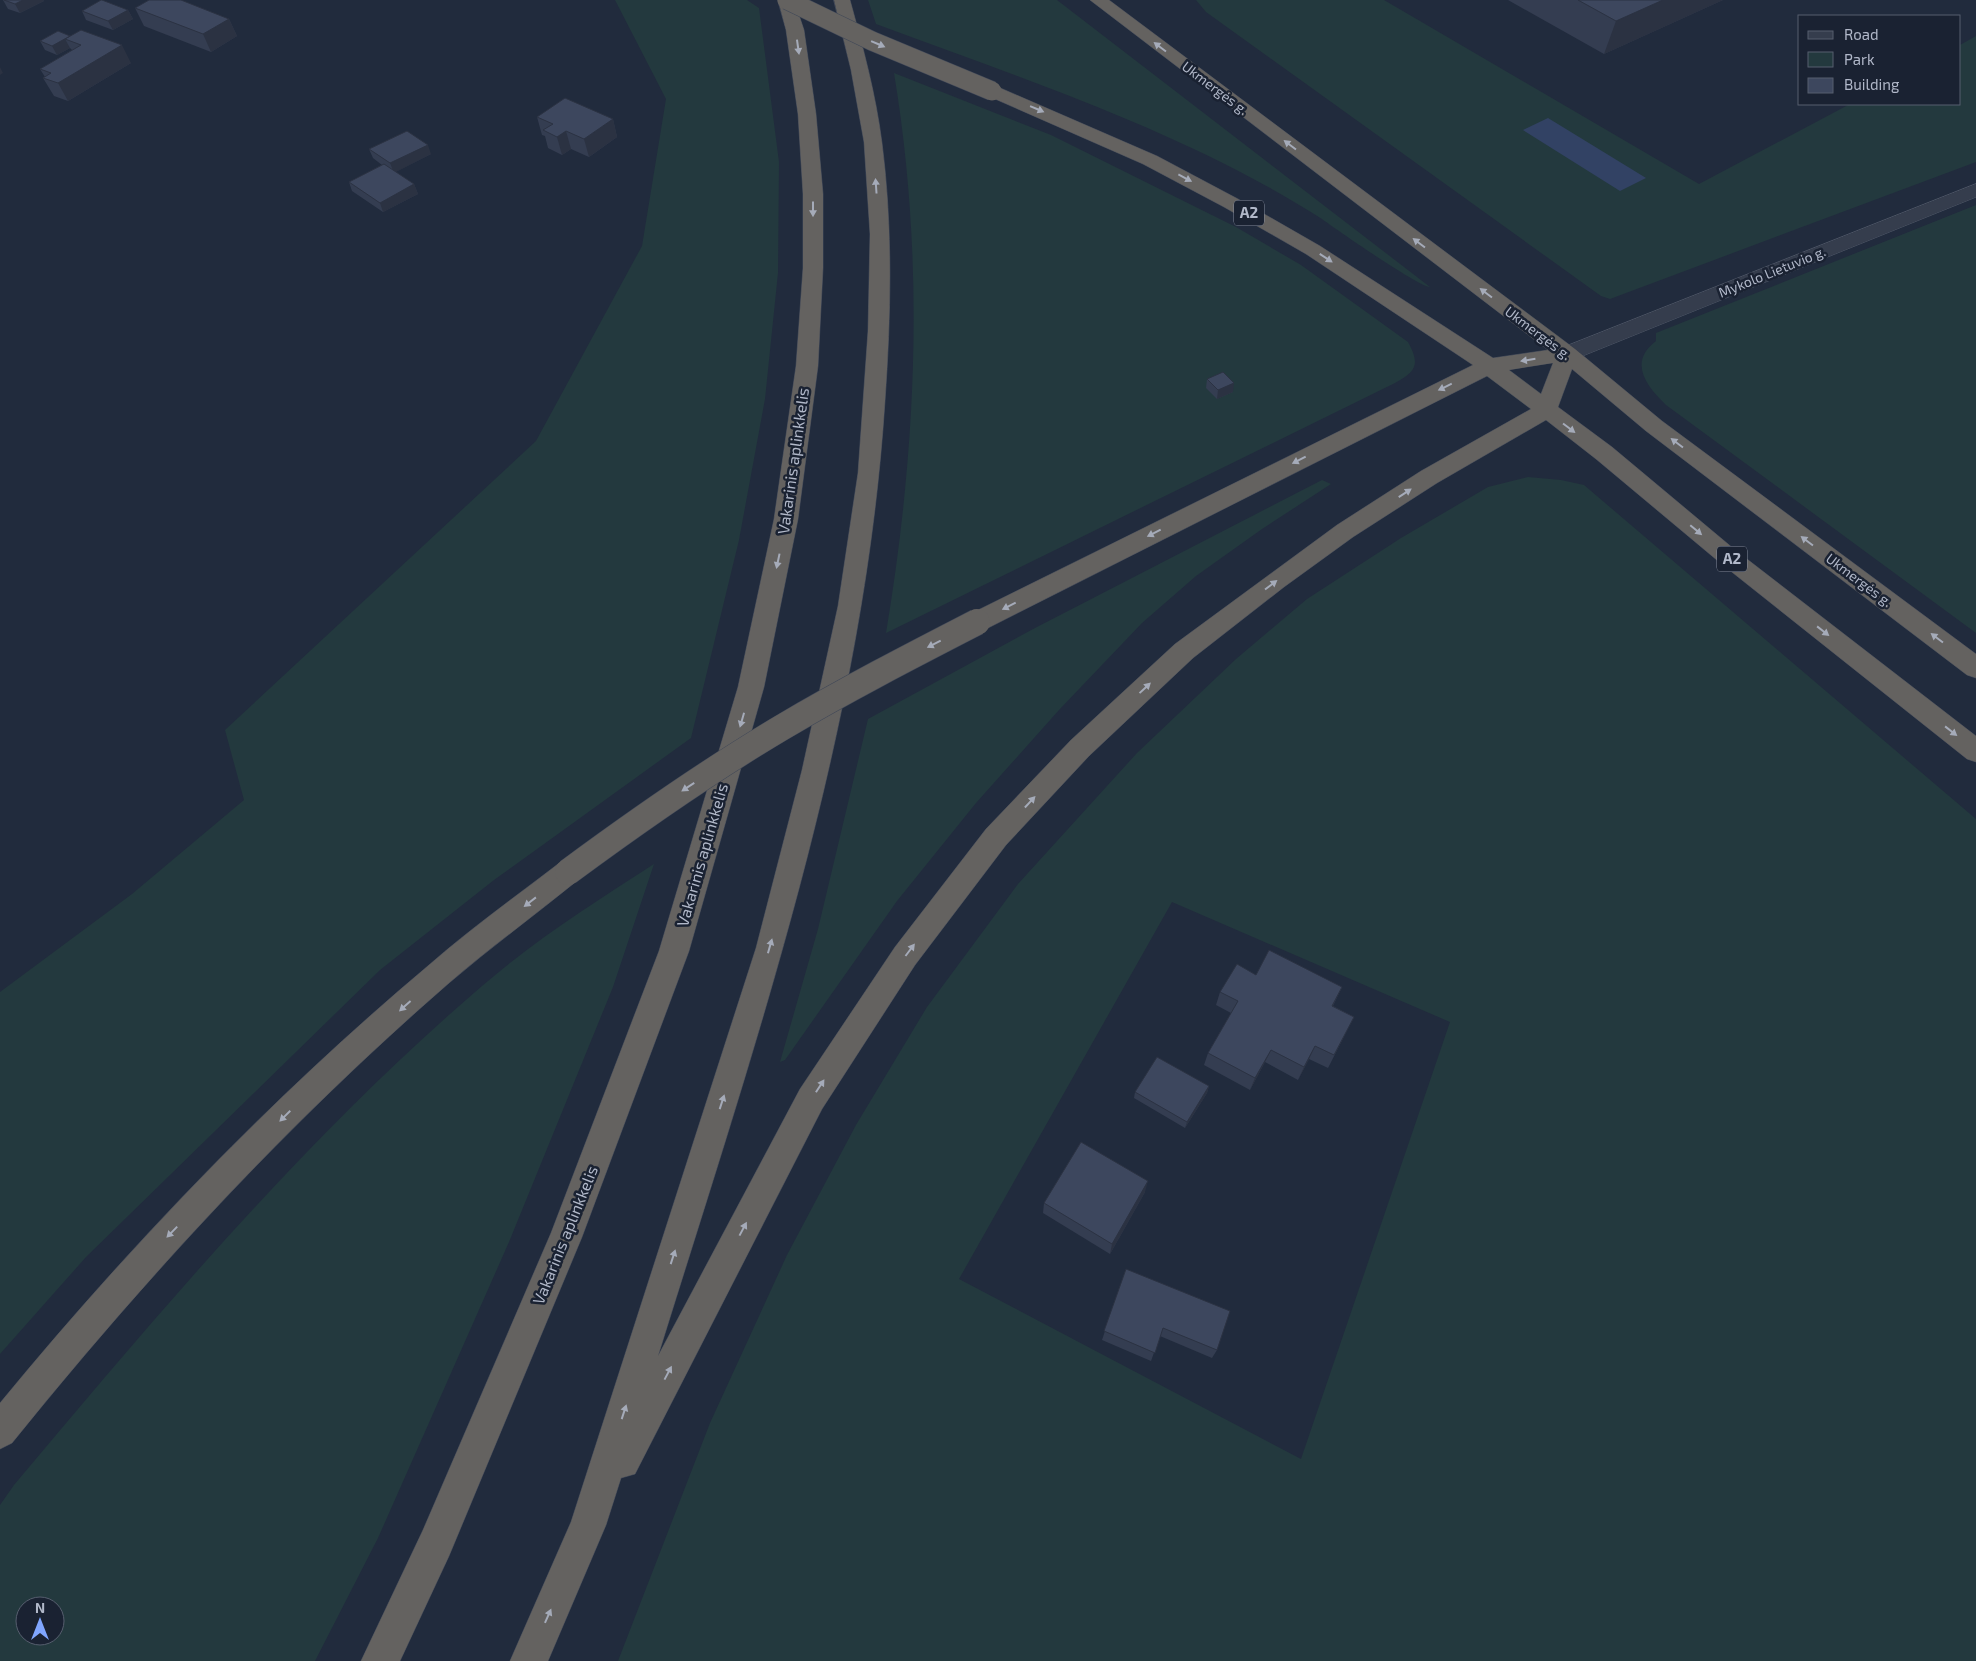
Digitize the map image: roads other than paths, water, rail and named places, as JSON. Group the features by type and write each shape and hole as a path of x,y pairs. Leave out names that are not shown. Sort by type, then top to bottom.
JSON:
{"highway":[{"name":"A2","path":"787,0 872,41 992,90 1150,160 1231,202 1313,250 1489,366 1604,453 1726,555 1976,751"},
{"name":"Vakarinis aplinkkelis","path":"380,1661 436,1543 566,1237 674,951 751,688 786,519 807,366 813,268 813,194 807,114 795,30 787,0"},
{"path":"588,1525 770,948 816,770 850,606 869,472 879,330 880,234 873,142 860,70 842,0"},
{"name":"Ukmergės g.","path":"1098,0 1567,354 1654,426 1976,668"},
{"path":"0,1431 28,1395 158,1246 286,1114 440,974 568,872 659,806 755,744 863,681 1489,366 1567,354 1546,410 1429,477 1345,531 1275,581 1184,652 1080,748 996,837 905,956 811,1099 588,1525 529,1661"}],"street":[{"name":"Mykolo Lietuvio g.","path":"1567,354 1976,190"}],"water":[{"path":"1548,118 1646,178 1620,191 1523,130"}]}
